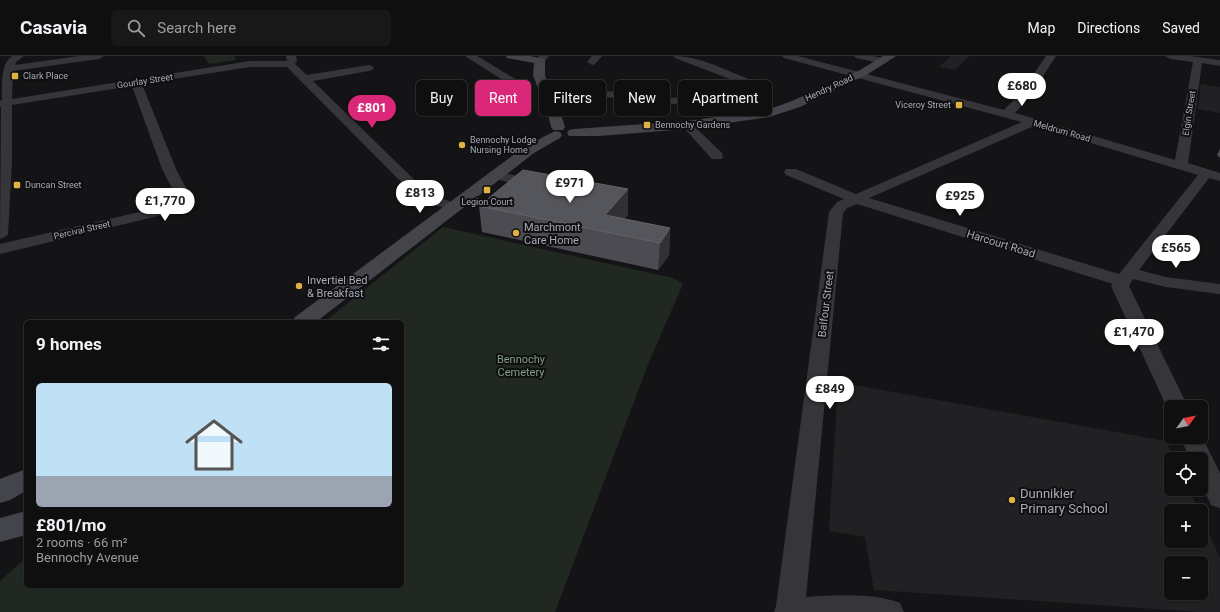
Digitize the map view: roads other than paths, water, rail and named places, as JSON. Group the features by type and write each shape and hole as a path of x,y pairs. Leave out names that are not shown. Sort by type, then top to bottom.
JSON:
{"street":[{"path":"0,234 3,104 10,61 99,56"},
{"path":"470,56 510,80"},
{"path":"511,56 542,58 539,76 541,80"},
{"path":"606,94 668,101 695,100 732,93 746,88 749,83 725,72 678,56"},
{"name":"Meldrum Road","path":"787,56 1006,114 1213,175"},
{"path":"859,56 888,58"},
{"path":"1006,114 1011,111 1020,100 1051,56"},
{"path":"1170,56 1220,63"},
{"path":"287,58 304,79 424,197 453,208"},
{"name":"Gourlay Street","path":"3,104 250,64 276,63 287,58"},
{"name":"Hendry Road","path":"556,131 569,128 573,130 574,133 599,132 687,125 753,117 796,104 888,58"},
{"name":"Elgin Street","path":"1181,165 1198,60"},
{"path":"304,79 370,68"},
{"name":"Percival Street","path":"0,249 154,213 173,204 179,198 180,190 169,168 136,82"},
{"path":"306,320 556,131 553,116"},
{"name":"Balfour Street","path":"789,612 836,212 842,205 1033,122"},
{"path":"687,125 717,156"},
{"name":"Harcourt Road","path":"791,172 856,199 1123,280 1166,282 1220,289"},
{"path":"496,175 550,188"},
{"path":"1174,400 1123,280 1213,175"},
{"path":"1194,444 1220,498"},
{"path":"789,612 834,608 890,612"}],"place":[{"name":"Clark Place","path":"15,76"},
{"name":"Viceroy Street","path":"959,105"},
{"name":"Bennochy Gardens","path":"647,125"},
{"name":"Bennochy Lodge Nursing Home","path":"462,145"},
{"name":"Duncan Street","path":"17,185"},
{"name":"Legion Court","path":"487,190"},
{"name":"Marchmont Care Home","path":"516,233"},
{"name":"Invertiel Bed & Breakfast","path":"299,286"},
{"name":"Dunnikier Primary School","path":"1012,500"}],"park label":[{"name":"Bennochy Cemetery","path":"521,365"}]}
